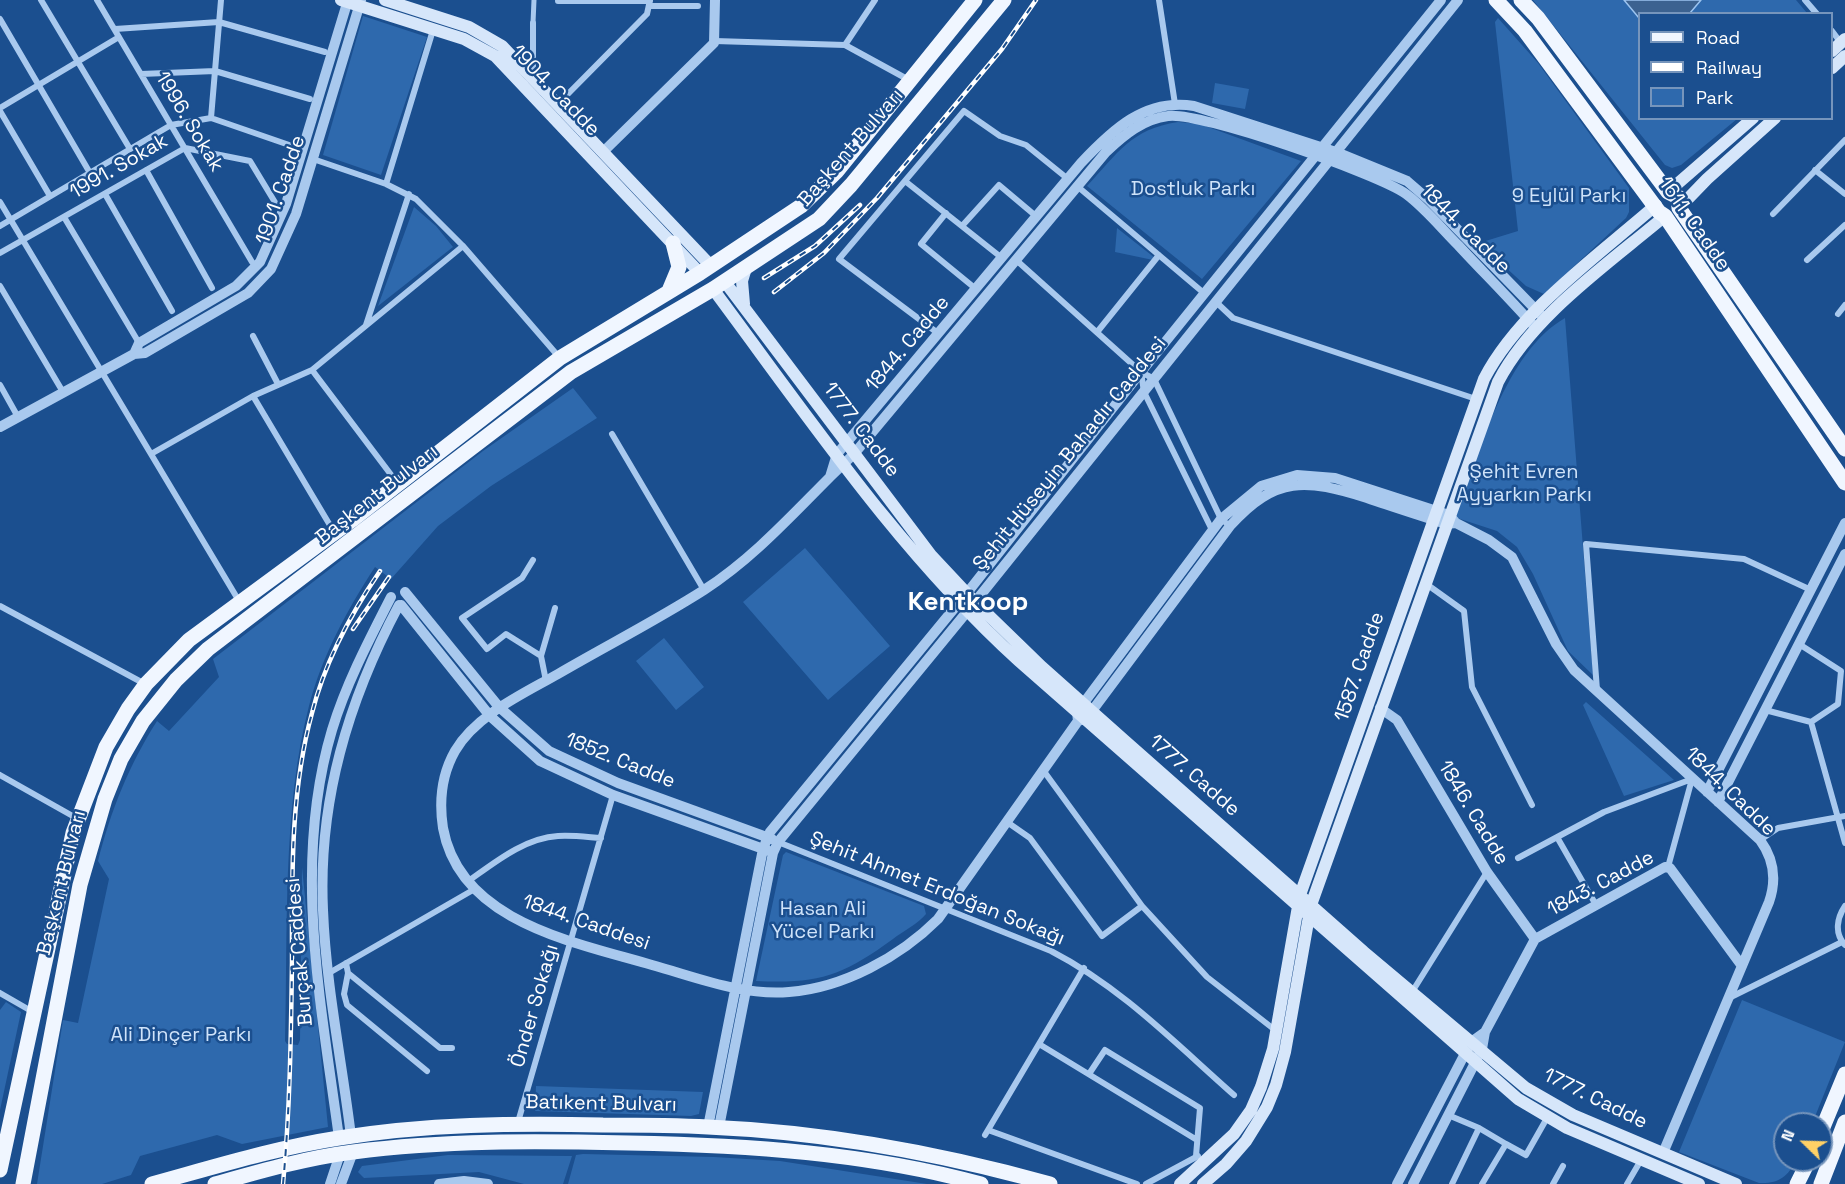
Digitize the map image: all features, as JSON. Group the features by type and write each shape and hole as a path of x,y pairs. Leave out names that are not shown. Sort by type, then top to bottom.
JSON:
{"main road":[{"name":"1904. Cadde","path":"385,0 469,27 487,35 502,46 604,151 705,269"},
{"name":"Başkent Bulvarı","path":"0,1170 61,881 78,819 106,747 146,684 171,656 239,601 335,532 560,358 669,292 809,200 975,0"},
{"name":"Başkent Bulvarı","path":"23,1184 53,1016 88,852 121,759 150,711 208,649 571,372 719,285 801,233 829,210 1004,0"},
{"name":"1611. Cadde","path":"1497,0 1525,31 1660,210 1845,483"},
{"name":"1611. Cadde","path":"1521,0 1668,192 1678,197 1680,208 1845,448"},
{"name":"1904. Cadde","path":"351,2 464,39 495,56 673,243 705,269"},
{"path":"1833,67 1845,56"},
{"path":"1751,120 1668,192 1661,195 1660,210 1672,215 1707,179 1773,120"},
{"name":"1587. Cadde","path":"1203,1184 1240,1149 1272,1096 1285,1052 1310,910 1434,515 1476,399 1499,354 1660,210"},
{"path":"669,292 679,267 673,243"},
{"path":"745,308 742,281 746,268"},
{"path":"705,269 719,285"},
{"name":"1777. Cadde","path":"719,285 745,308 967,603"},
{"name":"1777. Cadde","path":"719,285 841,458 900,537 1083,713 1468,1047 1482,1050 1526,1088 1552,1104 1736,1184"},
{"name":"1587. Cadde","path":"1180,1184 1201,1159 1234,1134 1254,1104 1270,1061 1299,900 1374,706 1450,521 1493,392 1536,319"},
{"name":"1777. Cadde","path":"1310,910 1412,992 1468,1047 1476,1062 1518,1099 1547,1118 1699,1184"},
{"path":"1829,1112 1845,1074"},
{"path":"1821,1184 1838,1151 1845,1122"},
{"name":"Batıkent Bulvarı","path":"152,1184 280,1149 345,1137 449,1125 518,1123 714,1127 825,1138 906,1150 976,1164 1050,1184"},
{"path":"345,1137 347,1153"},
{"name":"Batıkent Bulvarı","path":"215,1184 281,1165 347,1153 447,1143 514,1141 692,1144 823,1156 903,1168 981,1184"},
{"path":"1658,1167 1663,1153"}],"street":[{"path":"41,0 130,149"},
{"name":"1996. Sokak","path":"98,0 252,261"},
{"path":"211,118 221,0"},
{"path":"533,76 534,0"},
{"path":"604,151 715,41 715,0"},
{"path":"845,45 874,0"},
{"path":"1159,0 1175,104"},
{"name":"Şehit Hüseyin Bahadır Caddesi","path":"768,851 778,842 967,603 1141,372 1206,295 1441,0"},
{"name":"Şehit Hüseyin Bahadır Caddesi","path":"714,1127 768,851 767,837 1144,392 1458,0"},
{"path":"1805,0 1815,12"},
{"path":"558,1 698,6"},
{"name":"1901. Cadde","path":"136,348 145,353 248,293 264,279 277,258 295,217 313,159 351,2"},
{"name":"1901. Cadde","path":"0,428 102,371 236,286 260,262 286,204 351,2"},
{"path":"559,103 647,14 650,3"},
{"path":"0,19 90,172"},
{"path":"115,29 219,22 325,52"},
{"path":"386,184 434,28"},
{"path":"50,196 0,110 119,37"},
{"path":"715,41 845,45 910,81"},
{"path":"141,74 215,71 310,99"},
{"name":"1844. Cadde","path":"841,458 851,449 1008,257 1072,183 1095,148 1123,123 1143,112 1175,104 1206,109 1388,171 1414,187 1536,319"},
{"path":"939,334 839,259 964,111 1008,140 1028,146 1206,295"},
{"name":"1844. Cadde","path":"851,449 939,334 976,290 1008,257 1037,216 1125,135 1148,121 1165,116 1181,115 1202,118 1383,182 1405,194 1536,319"},
{"name":"1991. Sokak","path":"0,226 171,125 211,118 295,147"},
{"path":"1773,214 1845,140"},
{"name":"1991. Sokak","path":"0,253 185,148 250,161 276,204"},
{"path":"313,159 386,184 409,194 421,203 463,246 560,358"},
{"path":"146,170 212,288"},
{"path":"1815,170 1845,194"},
{"path":"905,181 962,226 1008,257 1098,331 1141,372 1154,379 1226,523"},
{"path":"962,226 999,185 1037,216"},
{"path":"105,194 172,311"},
{"path":"366,326 409,194"},
{"path":"0,202 239,601"},
{"path":"946,213 921,244 976,290"},
{"path":"64,217 136,348"},
{"path":"1807,260 1845,225"},
{"path":"151,454 253,396 312,370 463,246"},
{"path":"1098,331 1159,255"},
{"path":"0,286 63,392"},
{"path":"1216,302 1233,318 1476,399"},
{"path":"1838,314 1845,306"},
{"path":"253,336 278,384"},
{"path":"312,370 398,484"},
{"path":"1141,372 1144,392 1217,534"},
{"path":"0,385 18,417"},
{"path":"253,396 335,532"},
{"path":"612,434 704,590"},
{"name":"1844. Caddesi","path":"841,458 830,477 759,548 704,590 499,707 456,750 442,793 441,812 447,842 470,886 513,918 571,940 741,990 790,992 842,980 908,944 947,909 1083,713"},
{"name":"1844. Cadde","path":"1083,713 1226,523 1262,486 1282,478 1308,474 1335,478 1450,521 1489,540 1512,557 1565,658 1598,693 1760,840 1770,859 1774,884 1663,1153"},
{"path":"1707,792 1845,523"},
{"path":"1598,693 1586,544 1744,559 1811,590"},
{"path":"1718,802 1845,554"},
{"path":"533,560 522,578 462,618 487,649 506,634 541,656"},
{"path":"1425,583 1464,611 1472,687 1532,805"},
{"name":"1852. Cadde","path":"768,851 614,795 540,761 490,716 397,602 396,589 405,592 499,707 545,749 566,761 778,842"},
{"name":"Burçak Caddesi","path":"345,1137 322,878 333,777 355,700 397,602"},
{"name":"Burçak Caddesi","path":"345,1137 313,931 310,880 313,836 321,779 336,718 368,640 397,602"},
{"path":"0,606 146,684"},
{"path":"546,681 541,656 555,608"},
{"path":"1765,710 1811,722 1838,705 1843,670 1798,644"},
{"path":"1838,705 1845,708"},
{"name":"1846. Cadde","path":"1374,706 1397,720 1487,872 1534,939"},
{"path":"1811,722 1845,843"},
{"path":"1043,770 1142,906 1208,977 1276,1031"},
{"path":"0,775 78,819"},
{"path":"1518,858 1604,812 1692,779"},
{"path":"1668,867 1692,779"},
{"name":"Önder Sokağı","path":"518,1123 614,795"},
{"path":"1760,840 1778,828 1845,816"},
{"path":"1007,822 1030,838 1102,936 1142,906"},
{"path":"329,973 470,886 509,854 538,841 563,836 601,838"},
{"path":"1557,837 1596,905"},
{"name":"Şehit Ahmet Erdoğan Sokağı","path":"778,842 1051,951 1084,968 1115,990 1234,1095"},
{"name":"1843. Cadde","path":"1413,1184 1482,1050 1485,1032 1534,939 1668,867 1742,966"},
{"path":"1412,992 1487,872"},
{"path":"1728,998 1843,944 1837,927 1839,915 1845,906"},
{"path":"346,963 348,973 344,994 347,1005 427,1071"},
{"path":"1084,968 986,1133 1137,1184"},
{"path":"348,973 440,1048 452,1048"},
{"path":"0,993 34,1012"},
{"name":"1843. Cadde","path":"1397,1184 1468,1047 1485,1032"},
{"path":"1038,1044 1197,1140"},
{"path":"1089,1074 1105,1050 1200,1108 1197,1140 1201,1159 1146,1184"},
{"path":"1448,1115 1479,1128 1526,1155 1547,1118"},
{"path":"1452,1184 1479,1128"},
{"path":"1482,1184 1506,1144"},
{"path":"330,1184 347,1153"},
{"path":"341,1184 347,1153"},
{"path":"1627,1184 1641,1160"},
{"path":"1553,1184 1563,1166"},
{"path":"439,1184 464,1181 488,1184"}],"green space":[{"path":"1533,0 1796,0 1806,12 1638,12 1638,120 1736,120 1681,165 1672,168 1665,165"},
{"path":"363,16 427,37 381,175 323,155"},
{"name":"9 Eylül Parkı","path":"1498,18 1538,63 1629,188 1629,212 1626,218 1544,294 1526,286 1479,243 1518,231 1495,22"},
{"path":"1215,83 1249,89 1245,109 1212,103"},
{"name":"Dostluk Parkı","path":"1178,122 1200,124 1301,161 1202,279 1087,186 1126,144 1148,130"},
{"path":"414,207 436,226 453,247 378,306"},
{"path":"1117,228 1155,258 1153,260 1115,252"},
{"name":"Şehit Evren Ayyarkın Parkı","path":"1565,318 1593,675 1568,651 1533,574 1517,547 1497,531 1454,517 1484,436 1510,380 1526,355 1544,334"},
{"name":"Ali Dinçer Parkı","path":"573,388 597,418 491,486 438,526 391,579 375,567 336,634 314,687 300,745 290,829 285,1041 287,1044 298,1045 300,1040 302,867 328,1127 242,1144 217,1135 140,1156 131,1175 102,1184 37,1184 63,1020 78,1023 109,879 98,861 122,788 157,721 169,731 219,677 213,659 483,451"},
{"path":"805,548 890,646 828,700 743,602"},
{"path":"664,638 704,687 676,710 636,661"},
{"path":"1586,702 1674,780 1624,796 1583,705"},
{"name":"Hasan Ali Yücel Parkı","path":"786,852 924,906 926,914 875,952 829,975 797,981 756,981 783,855"},
{"path":"1742,1000 1845,1042 1817,1112 1773,1112 1773,1172 1789,1172 1782,1178 1777,1181 1759,1183 1679,1152"},
{"path":"6,1002 21,1012 0,1110 0,1010"},
{"path":"536,1086 703,1092 699,1114 691,1116 535,1111"},
{"path":"448,1155 572,1156 563,1184 524,1184 479,1172 364,1178 358,1172 362,1166"},
{"path":"576,1155 780,1161 927,1184 568,1184"}],"shaded area":[{"path":"1624,0 1701,0 1691,12 1638,12 1638,17"}],"railway":[{"path":"774,292 824,253 877,198 1002,49 1036,0"},
{"path":"764,278 815,246 860,205"},
{"path":"283,1184 290,1073 294,836 300,774 317,694 331,657 359,604 380,571"},
{"path":"353,629 389,577"}],"district":[{"name":"Kentkoop","path":"968,603"}]}
